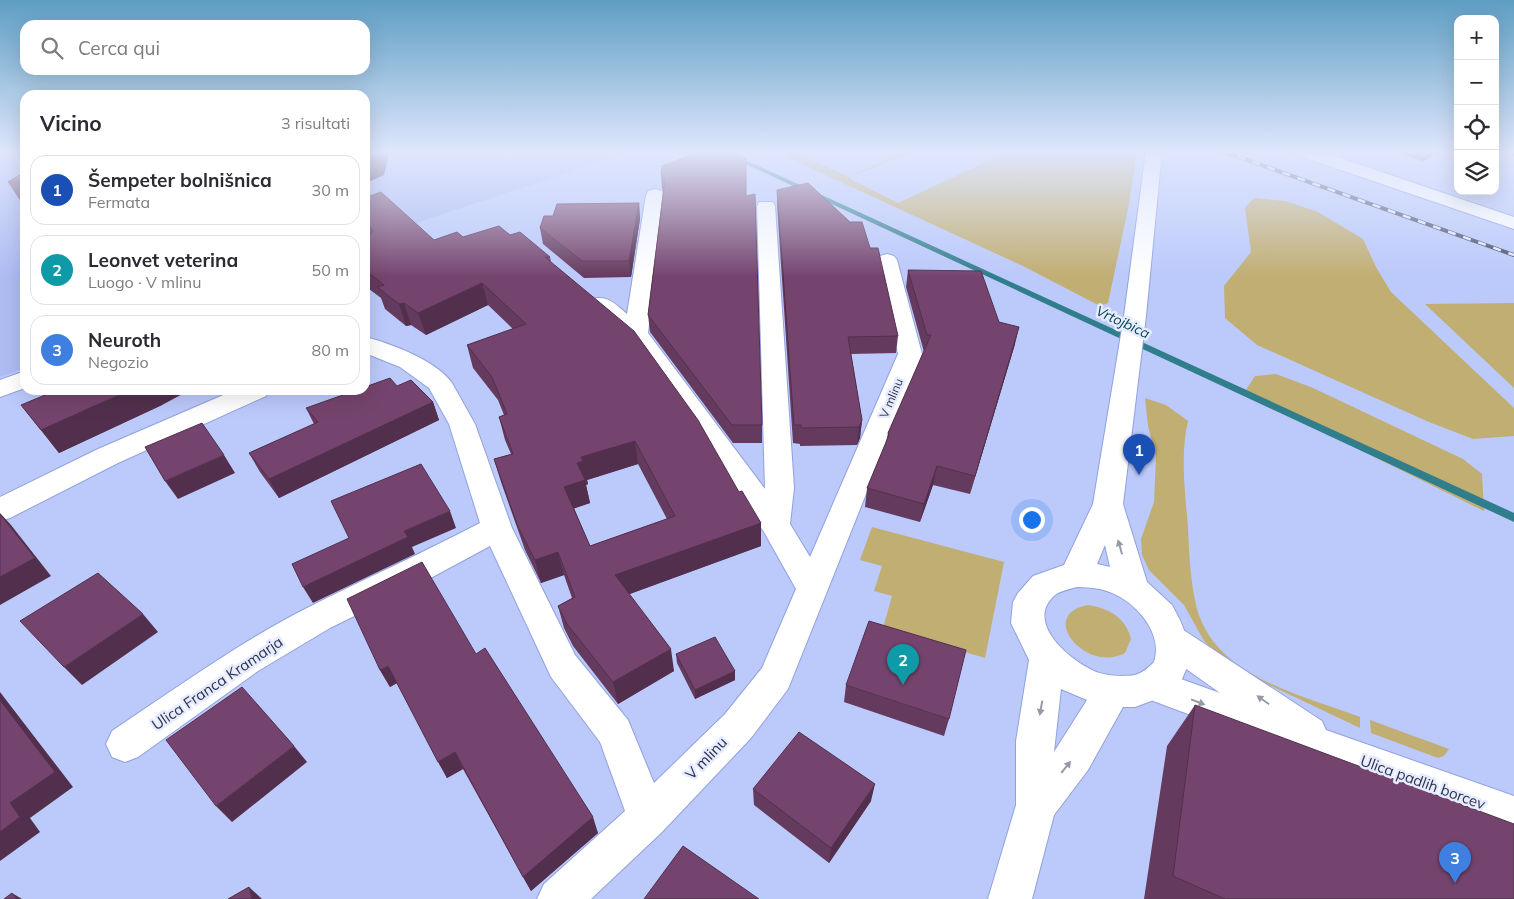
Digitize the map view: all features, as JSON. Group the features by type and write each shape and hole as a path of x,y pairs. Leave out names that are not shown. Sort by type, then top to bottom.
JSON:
{"street":[{"path":"1076,574 1108,504 1149,193"},
{"path":"1426,193 1514,223"},
{"path":"636,333 655,195"},
{"path":"766,206 780,488 775,524"},
{"name":"V mlinu","path":"559,899 648,818 738,726 775,678 804,611 811,587 910,354 887,260"},
{"path":"582,289 636,333 775,524 811,587"},
{"path":"370,346 409,362 439,383 462,424 497,528 563,666 616,732 648,818"},
{"path":"0,389 20,382"},
{"path":"0,510 108,456 246,395"},
{"path":"1108,504 1133,590"},
{"name":"Ulica Franca Kramarja","path":"125,744 246,660 318,618 414,572 497,528"},
{"path":"1076,574 1105,578 1133,590 1160,612 1174,641 1174,658 1166,674 1153,685 1134,691 1112,692 1088,686 1066,675 1048,660 1035,643 1028,626 1028,610 1033,595 1043,584 1058,577 1076,574"},
{"name":"Ulica padlih borcev","path":"1174,641 1193,656 1259,697 1331,748"},
{"path":"1010,899 1036,804 1035,741 1048,660"},
{"name":"Ulica padlih borcev","path":"1153,685 1250,722 1331,748 1514,816"},
{"path":"1036,804 1074,757 1112,692"}],"shaded area":[{"path":"0,193 20,193 20,370 0,377"},
{"path":"370,193 507,193 370,240"},
{"path":"865,193 878,193 898,203 919,193 1131,193 1108,303 1100,306 1025,267"},
{"path":"1254,198 1285,201 1318,212 1363,239 1376,267 1391,292 1514,408 1514,436 1473,439 1429,422 1257,345 1225,318 1224,286 1251,252 1245,208"},
{"path":"1514,303 1514,388 1425,304"},
{"path":"1276,374 1313,388 1463,459 1482,474 1484,511 1244,393 1255,376"},
{"path":"1145,398 1166,405 1188,421 1184,447 1184,474 1191,573 1194,597 1200,618 1212,639 1227,656 1247,671 1292,693 1360,717 1360,728 1240,671 1213,651 1203,639 1184,605 1149,570 1142,555 1141,539 1154,502 1156,457 1148,426"},
{"path":"872,527 1004,562 985,658 883,628 892,596 874,591 882,566 860,560"},
{"path":"1088,605 1096,606 1116,615 1125,625 1131,639 1125,653 1110,657 1095,656 1082,649 1072,640 1067,630 1066,619 1073,611"},
{"path":"1370,720 1449,749 1444,756 1438,758 1371,733"}],"building":[{"path":"382,193 434,240 457,232 463,237 499,226 510,235 520,232 550,257 545,257 634,331 698,420 739,492 742,491 761,523 615,575 671,649 613,682 567,624 558,606 575,597 558,552 535,560 518,527 494,459 513,454 499,417 507,414 492,377 467,345 526,324 482,283 418,313 404,303 399,304 377,287 384,285 370,274 370,235 373,231 370,227 370,196","holes":["635,441 675,516 590,546 564,487 585,480 577,463 583,461 581,457"]},
{"path":"663,193 746,193 746,196 755,194 762,425 732,425 648,315"},
{"path":"777,193 819,193 850,222 862,222 870,248 878,248 898,336 848,337 862,420 859,427 801,428 801,425 794,425"},
{"path":"639,203 629,261 582,261 540,228 544,216 553,216 557,204"},
{"path":"908,270 981,271 999,322 1019,327 975,476 937,466 924,504 867,488 889,435 888,433 931,335 927,335"},
{"path":"390,378 397,386 411,380 433,402 269,479 249,453 318,422 306,408 343,395 370,395 370,385"},
{"path":"45,395 119,395 41,430 21,405"},
{"path":"202,423 224,455 165,481 145,447"},
{"path":"421,464 450,511 404,531 408,537 303,587 292,564 349,538 331,501"},
{"path":"0,514 35,558 0,577"},
{"path":"422,562 476,654 485,648 593,817 523,877 455,752 438,762 388,666 380,670 347,599"},
{"path":"98,573 143,614 64,667 20,621"},
{"path":"869,621 966,650 949,719 846,685"},
{"path":"715,637 735,671 695,690 676,654"},
{"path":"242,687 294,746 216,806 166,740"},
{"path":"0,700 55,772 10,803 20,817 0,832"},
{"path":"1195,705 1514,824 1514,899 1225,899 1173,876"},
{"path":"799,732 875,784 831,848 753,789"},
{"path":"683,846 759,899 644,899"},
{"path":"249,887 252,899 228,899"},
{"path":"12,893 17,899 4,899"}],"waterway":[{"name":"Vrtojbica","path":"812,193 1514,518"}],"railway":[{"path":"1340,193 1514,255"}],"place":[{"name":"Šempeter bolnišnica","path":"1139,475"},
{"name":"Leonvet veterina","path":"903,685"},
{"name":"Neuroth","path":"1455,883"}]}
